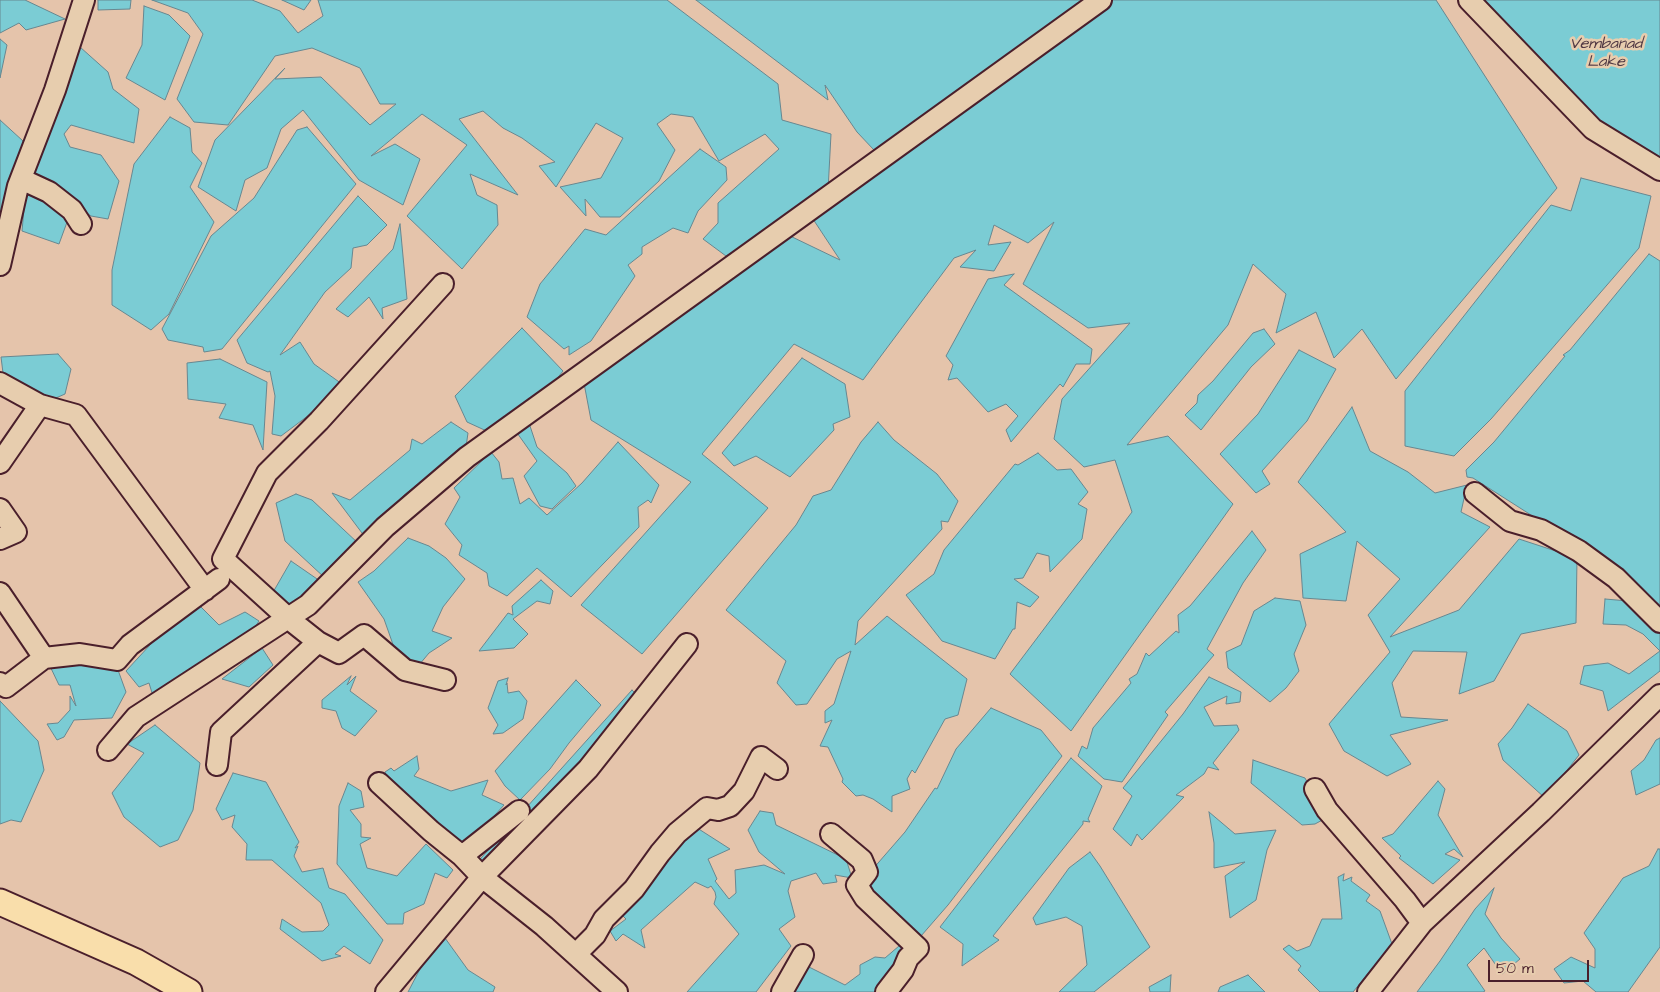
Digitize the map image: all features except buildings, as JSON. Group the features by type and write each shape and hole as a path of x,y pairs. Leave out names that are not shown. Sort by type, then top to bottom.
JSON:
{"main road":[{"path":"0,902 136,962 189,992"}],"street":[{"path":"0,265 21,179 55,90 84,0"},
{"path":"108,750 136,717 308,605 384,528 467,457 1101,0"},
{"path":"1469,0 1592,129 1660,170"},
{"path":"21,179 49,192 72,210 81,224"},
{"path":"443,284 319,421 267,473 223,559 289,619 318,642 339,653 364,635 405,670 445,680"},
{"path":"0,383 40,404 76,415 212,584 130,645 117,660 80,654 44,658 6,687 0,683"},
{"path":"0,463 40,404"},
{"path":"1475,493 1510,521 1541,530 1579,551 1616,578 1660,622"},
{"path":"0,509 16,532 0,539"},
{"path":"0,593 44,658"},
{"path":"217,765 221,732 318,642"},
{"path":"386,992 482,877 588,769 687,644"},
{"path":"1368,992 1422,923 1541,812 1660,695"},
{"path":"576,954 595,935 604,919 634,889 677,833 707,808 718,810 730,806 744,791 761,757 777,769"},
{"path":"379,783 431,831 462,856 482,877 544,926 617,992"},
{"path":"1315,789 1327,810 1405,900 1422,923"},
{"path":"462,856 519,811"},
{"path":"831,834 862,860 867,872 857,885 865,898 918,948 908,958 903,970 886,992"},
{"path":"782,992 803,955"}],"water":[{"path":"0,0 25,0 65,19 26,30 19,23 0,33"},
{"path":"98,0 131,0 130,9 98,10"},
{"path":"152,0 252,0 280,11 298,33 323,16 318,0 667,0 778,84 782,120 831,134 828,191 809,205 726,256 703,239 718,223 718,203 779,149 765,134 719,161 693,117 671,114 657,124 675,150 659,181 620,217 600,217 585,199 586,216 560,187 601,178 623,138 596,123 556,187 539,166 555,162 522,138 503,128 483,111 459,119 518,195 470,174 477,195 497,205 498,225 462,269 407,216 467,145 422,114 371,156 395,144 420,159 403,205 359,180 303,110 281,129 267,168 245,180 236,211 198,187 215,140 285,68 275,79 321,77 370,125 396,104 380,104 360,68 312,48 275,56 228,125 194,122 177,99 203,34 188,13"},
{"path":"282,0 311,0 304,10"},
{"path":"696,0 1090,0 874,150 857,132 825,85 828,100"},
{"path":"1113,0 1436,0 1557,188 1396,379 1362,329 1334,358 1316,312 1276,333 1286,294 1253,264 1228,325 1127,445 1168,436 1233,504 1071,731 1010,674 1132,512 1115,460 1084,467 1054,439 1062,399 1130,323 1088,328 1023,284 1054,222 1028,243 994,225 988,245 1011,242 994,271 960,267 976,250 954,258 863,380 794,344 702,454 768,508 642,654 581,605 691,482 591,420 583,378 786,234 840,260 809,213"},
{"name":"Vembanad Lake","path":"1477,0 1660,0 1660,160 1610,136"},
{"path":"144,6 169,15 190,36 165,100 126,78 142,45"},
{"path":"0,39 7,45 0,78"},
{"path":"80,47 108,72 113,89 139,109 134,143 71,125 64,134 70,147 101,155 119,181 108,219 91,216 35,177 34,165"},
{"path":"170,117 190,128 192,152 202,163 190,187 214,222 169,314 151,330 112,305 112,270 134,164"},
{"path":"0,120 23,141 0,220"},
{"path":"307,127 356,184 222,349 204,352 203,347 168,340 162,329 211,236 254,198 297,130"},
{"path":"700,149 726,167 727,180 698,211 688,233 673,228 642,247 642,254 628,265 635,276 591,341 569,355 569,346 564,349 527,317 540,284 585,229 606,235"},
{"path":"1581,178 1651,196 1639,248 1491,419 1454,456 1405,446 1405,391 1551,205 1571,211"},
{"path":"36,190 47,205 57,203 70,214 59,244 22,231 25,198"},
{"path":"358,196 387,225 367,245 353,248 351,268 325,292 280,355 300,342 314,364 342,384 337,394 281,436 272,434 275,396 270,371 268,372 247,363 237,340"},
{"path":"400,224 407,299 382,308 383,319 369,297 348,317 336,309 393,249"},
{"path":"1649,254 1660,261 1660,605 1600,559 1473,478 1467,477 1466,470 1494,442 1565,356 1563,355 1570,350"},
{"path":"1014,274 1004,285 1092,349 1090,364 1076,364 1063,387 1060,384 1011,442 1006,430 1018,416 1006,404 988,412 957,378 948,380 953,365 946,356 988,279"},
{"path":"522,328 563,371 545,394 491,433 467,422 455,396"},
{"path":"1264,329 1275,344 1251,367 1201,430 1185,415 1197,403 1198,395 1213,381 1253,333"},
{"path":"1299,350 1336,369 1307,421 1262,471 1270,484 1256,493 1220,454 1258,414"},
{"path":"58,354 71,369 65,394 49,401 3,373 1,357"},
{"path":"802,358 845,384 850,417 833,424 834,430 790,477 756,456 734,466 722,453"},
{"path":"220,359 267,382 263,450 253,425 219,418 226,404 188,399 187,363"},
{"path":"1352,407 1370,451 1408,472 1435,493 1467,485 1461,512 1490,527 1390,637 1459,610 1519,539 1577,558 1576,623 1521,634 1494,681 1459,694 1467,652 1413,651 1392,683 1401,717 1448,720 1390,735 1411,764 1387,776 1344,751 1329,724 1390,652 1368,615 1400,579 1357,541 1346,601 1303,598 1300,554 1346,532 1298,482"},
{"path":"451,422 468,433 466,447 404,495 368,541 332,493 350,500 410,450 412,439 422,444"},
{"path":"878,422 894,440 937,474 958,501 948,522 941,521 942,529 858,621 855,645 887,616 967,679 958,715 945,719 915,773 912,770 907,779 910,789 892,796 892,812 873,799 863,795 856,796 842,782 843,779 828,747 820,746 832,720 825,723 825,711 834,704 851,651 837,659 807,704 796,705 777,683 786,661 726,610 796,525 813,496 831,490 861,442"},
{"path":"529,423 537,447 567,473 576,486 552,509 540,506 524,476 537,461 515,430"},
{"path":"618,442 659,485 651,503 648,500 638,507 639,527 571,597 537,568 507,596 489,586 487,573 459,555 462,545 445,524 460,497 454,488 491,452 499,462 502,479 513,478 520,504 529,498 547,515 582,483"},
{"path":"1038,453 1057,470 1071,469 1088,492 1078,504 1087,509 1082,539 1050,572 1049,556 1037,553 1023,578 1014,579 1039,597 1030,607 1017,602 1015,629 1013,629 995,659 942,641 906,595 934,574 944,550 1015,464 1018,465"},
{"path":"296,494 312,500 359,544 325,578 285,541 276,503"},
{"path":"1252,531 1266,550 1243,583 1207,649 1214,655 1165,712 1168,715 1122,782 1104,779 1078,756 1082,746 1087,749 1093,728 1131,683 1129,679 1137,674 1146,653 1149,656 1176,631 1179,633 1178,615 1190,606"},
{"path":"408,538 429,546 446,558 465,579 443,607 432,631 452,638 429,653 414,671 396,653 384,619 358,582 374,571"},
{"path":"291,561 320,581 292,611 272,594"},
{"path":"541,580 553,591 550,604 537,601 513,619 528,634 514,648 479,651 508,613 513,615 512,606"},
{"path":"1275,598 1300,601 1306,625 1294,654 1299,671 1286,688 1270,702 1228,668 1226,652 1241,645 1254,611"},
{"path":"1605,599 1628,601 1660,626 1660,651 1643,634 1626,625 1603,624"},
{"path":"198,604 219,625 245,612 259,621 242,647 153,696 149,683 139,687 126,671 174,619"},
{"path":"262,648 273,665 249,687 222,679"},
{"path":"1660,651 1660,671 1608,711 1603,691 1580,684 1584,666 1608,663 1629,674"},
{"path":"91,659 118,670 126,692 112,718 74,720 64,737 57,740 47,724 58,723 70,710 70,696 76,706 70,685 59,685 48,662"},
{"path":"351,676 347,685 356,676 350,691 377,711 355,736 342,728 336,711 322,708 322,700"},
{"path":"1209,677 1241,692 1240,702 1226,704 1227,696 1204,707 1214,726 1237,725 1239,730 1213,763 1219,770 1208,767 1204,774 1176,795 1184,797 1142,840 1137,834 1131,846 1113,829 1132,796 1123,788 1183,714"},
{"path":"508,678 506,685 507,683 508,693 519,691 527,701 523,719 503,733 493,734 498,725 488,708 498,681"},
{"path":"576,680 601,705 550,769 520,800 505,786 495,771"},
{"path":"632,690 638,696 479,874 473,867"},
{"path":"0,701 38,741 44,770 21,822 11,820 0,824"},
{"path":"1528,704 1567,731 1579,755 1545,798 1503,760 1498,744 1512,728"},
{"path":"991,708 1041,730 1062,756 948,905 921,936 866,889 865,878 905,832 935,788 937,789 956,749"},
{"path":"155,725 200,763 193,810 178,840 160,847 124,817 112,793 144,753 127,744"},
{"path":"1660,738 1660,784 1636,795 1631,771 1644,760 1656,740"},
{"path":"417,756 419,769 414,776 451,791 488,780 482,795 504,805 467,846 456,847 387,786 385,772 391,768 394,771"},
{"path":"1071,758 1102,786 1088,819 1090,822 1083,821 1083,824 993,936 999,940 962,966 963,944 940,927"},
{"path":"1253,760 1305,778 1326,818 1315,824 1302,825 1251,783"},
{"path":"233,773 266,782 299,842 295,848 298,846 294,856 302,872 323,868 329,888 345,894 383,940 370,964 344,946 335,954 341,956 322,961 280,929 282,919 302,932 323,931 329,925 321,903 272,860 246,860 247,844 232,827 235,815 222,820 216,809"},
{"path":"1438,781 1445,789 1438,815 1463,857 1454,849 1445,854 1460,860 1433,884 1399,858 1401,856 1382,838 1393,834"},
{"path":"348,783 361,791 364,807 350,810 361,824 361,837 371,838 360,844 367,868 397,876 426,844 453,870 447,878 435,873 424,904 404,913 403,924 387,924 337,864 339,806"},
{"path":"760,811 773,813 776,825 846,859 852,878 835,875 837,882 823,884 816,873 791,881 788,891 795,917 779,929 791,946 756,992 687,992 739,934 714,904 716,897 711,886 708,888 695,882 641,930 645,948 623,934 616,941 610,931 626,919 621,914 694,826 730,849 708,859 717,879 715,881 729,899 736,893 735,870 764,865 785,874 759,852 748,830"},
{"path":"1209,812 1235,834 1276,830 1267,850 1256,900 1230,918 1225,876 1245,862 1214,868 1214,843"},
{"path":"1658,849 1660,849 1660,947 1628,992 1596,992 1583,981 1564,983 1554,969 1571,957 1595,968 1595,949 1584,933 1623,878 1649,866"},
{"path":"1090,852 1150,947 1094,992 1059,992 1087,965 1082,926 1066,917 1036,925 1033,918 1069,868"},
{"path":"1344,874 1343,881 1352,877 1351,881 1370,895 1366,901 1380,911 1392,944 1353,992 1320,992 1298,970 1301,966 1283,949 1289,945 1297,951 1310,946 1322,919 1342,919 1338,877"},
{"path":"1494,888 1485,914 1501,938 1520,959 1502,974 1484,948 1467,965 1485,991 1417,992 1475,909"},
{"path":"445,938 468,970 495,987 493,992 408,992 431,948"},
{"path":"906,940 913,945 875,992 789,992 805,965 845,985 860,974 860,965 875,957 885,958"},
{"path":"1171,975 1170,992 1150,992 1149,987"},
{"path":"1248,975 1265,992 1218,992 1220,987"}]}
